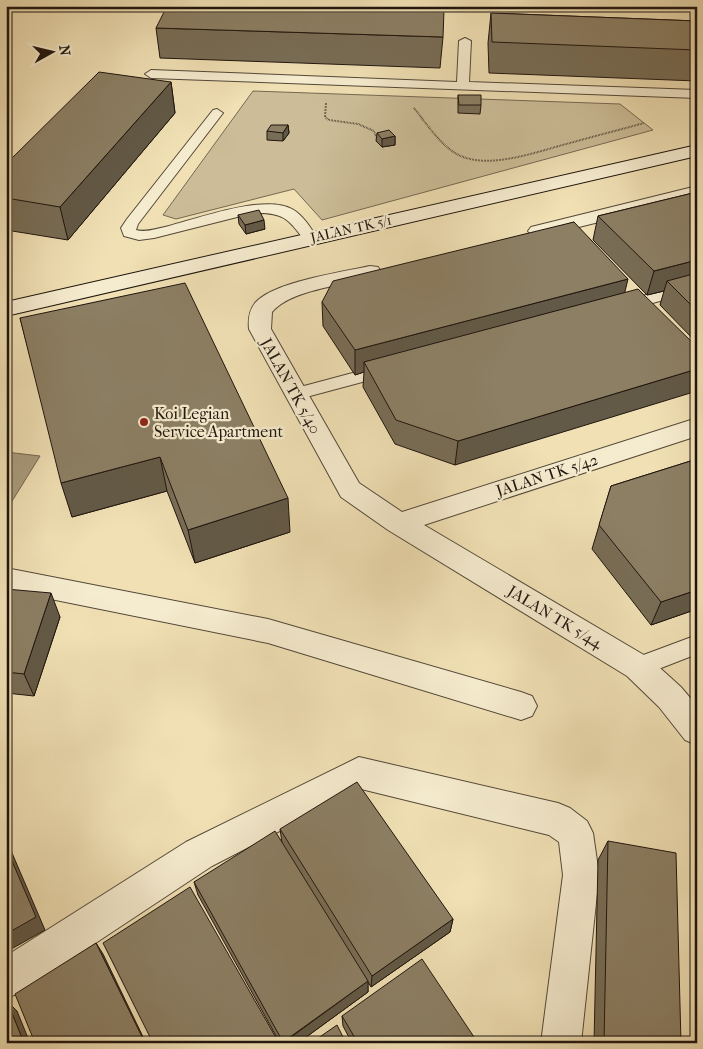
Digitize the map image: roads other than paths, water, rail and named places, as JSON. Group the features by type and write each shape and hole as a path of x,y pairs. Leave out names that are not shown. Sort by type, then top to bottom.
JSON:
{"street":[{"name":"JALAN TK 5/1","path":"6,309 697,150"},
{"path":"517,237 571,232 697,192"},
{"name":"JALAN TK 5/40","path":"394,266 281,294 265,306 258,319 260,329 350,490 398,523"},
{"name":"JALAN TK 5/42","path":"398,523 697,427"},
{"name":"JALAN TK 5/44","path":"398,523 638,667 670,697 697,730"},
{"path":"6,579 268,631 521,706"},
{"path":"6,979 199,854 359,773 558,820 575,833 581,875 561,1043"}],"lane":[{"path":"463,85 465,41"},
{"path":"151,74 697,94"},
{"path":"216,112 132,222 128,228 129,233 139,236 154,234 253,209 270,207 292,214 310,238"},
{"path":"611,309 697,286"},
{"path":"626,288 653,314"},
{"path":"295,394 410,363"},
{"path":"638,667 697,644"}],"place":[{"name":"Koi Legian Service Apartment","path":"144,422"}]}
